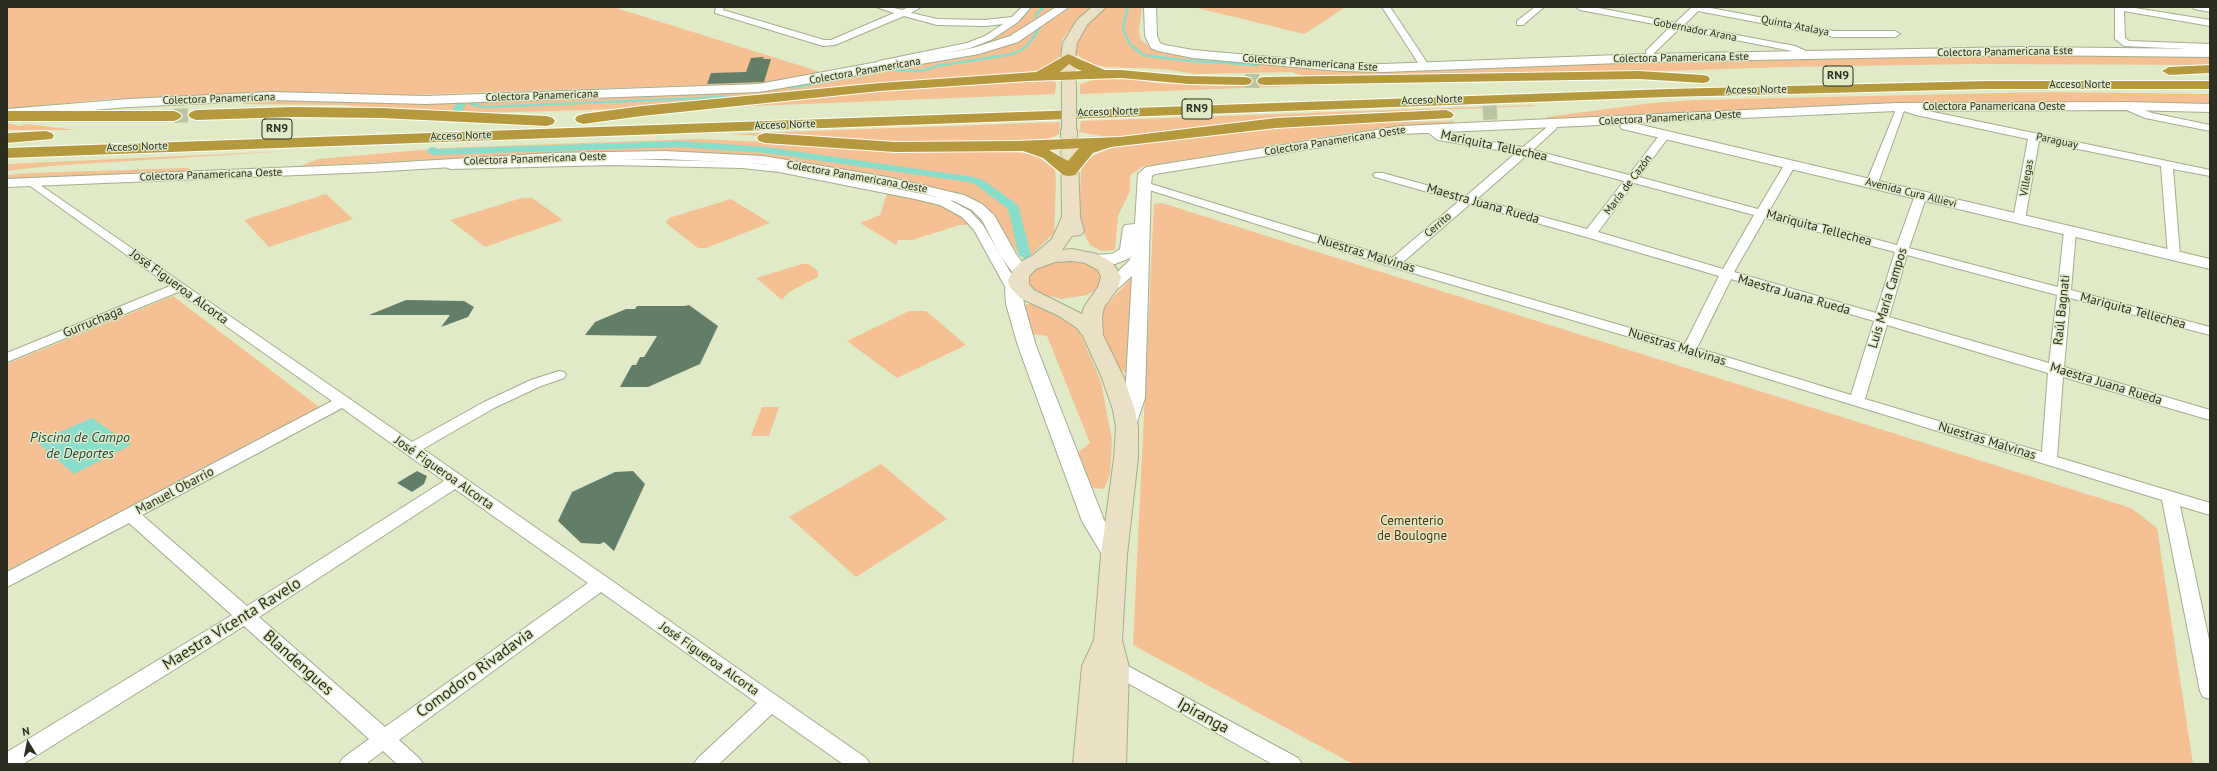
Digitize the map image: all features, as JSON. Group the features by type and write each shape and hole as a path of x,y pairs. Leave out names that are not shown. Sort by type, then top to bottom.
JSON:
{"highway":[{"path":"583,119 642,111 880,87 1028,77 1052,71 1068,58 1082,66 1104,74"},
{"path":"2156,78 2210,69"},
{"path":"1028,77 1069,82 1104,74 1132,74 1188,80 1245,81"},
{"name":"Acceso Norte","path":"7,153 246,143 628,131 1396,101 1978,85 2156,78 2210,74"},
{"path":"1264,81 1639,75 1712,80"},
{"name":"Acceso Norte","path":"7,138 547,121 1365,90 1899,75 2156,78 2210,85"},
{"path":"2156,78 2210,89"},
{"path":"1501,112 1708,97 1766,90"},
{"path":"196,115 292,112 373,113 547,121"},
{"path":"1015,146 1036,150 1049,156 1062,164 1069,171 1087,150 1120,142 1276,122 1483,113"},
{"path":"7,116 110,118 174,116"},
{"path":"628,131 669,135 806,140 882,146 1015,146 1069,137 1120,142"},
{"path":"7,163 168,151 246,143"}],"main road":[{"path":"1093,335 1093,312 1106,290 1111,277 1109,271 1092,259 1078,239 1071,217 1068,58 1070,43 1076,32 1100,7"},
{"path":"1071,217 1060,242 1039,260 1029,265 1015,281 1026,294 1077,317 1093,335 1122,398 1127,427 1126,458 1114,555 1110,764"},
{"path":"1039,260 1060,256 1092,259"},
{"path":"1040,301 1064,304 1076,303 1087,300 1106,290"},
{"path":"1089,764 1096,666 1111,654"}],"street":[{"path":"720,7 717,10 718,12 827,43 838,42 917,7"},
{"path":"880,7 931,22 961,24 1015,20"},
{"path":"785,85 844,70 970,45 988,38 1015,20 1027,7"},
{"name":"Colectora Panamericana","path":"7,113 95,105 257,97 317,96 426,100 716,91 785,85 872,67 948,57 975,51 1016,38 1064,7"},
{"name":"Colectora Panamericana Este","path":"1150,7 1151,36 1155,45 1162,48 1188,54 1368,68 1646,58 1810,55 2067,51 2210,53"},
{"path":"1386,7 1425,67"},
{"path":"1520,23 1540,7"},
{"name":"Gobernador Arana","path":"1580,7 1795,49 1810,55"},
{"path":"2197,7 2210,9"},
{"name":"Quinta Atalaya","path":"1676,26 1696,8 1834,34 1894,34"},
{"path":"2210,23 2119,8 2120,39 2127,44 2210,47"},
{"path":"961,24 988,38 1016,38"},
{"path":"1649,53 1676,26"},
{"path":"2126,106 2149,116 2210,128"},
{"name":"Colectora Panamericana Oeste","path":"1144,185 1145,174 1151,170 1363,135 1430,129 1900,107 2126,106 2210,108"},
{"path":"1872,183 1900,112 1900,107"},
{"name":"Paraguay","path":"1900,107 1916,112 2210,174"},
{"name":"Avenida Cura Allievi","path":"1612,120 1622,125 2210,264"},
{"name":"Cerrito","path":"1394,263 1466,199 1551,129 1553,124"},
{"name":"Mariquita Tellechea","path":"1430,129 1437,135 1446,138 1525,151 2210,331"},
{"name":"María de Cazón","path":"1590,234 1633,180 1665,135"},
{"name":"Villegas","path":"2019,219 2034,137"},
{"name":"Colectora Panamericana Oeste","path":"7,182 385,167 481,160 605,155 720,157 784,163 887,181 959,198 976,207 989,218 1008,255 1015,281"},
{"path":"1689,350 1726,275 1790,164"},
{"path":"2167,165 2174,255"},
{"name":"Maestra Juana Rueda","path":"1378,175 1590,234 1726,275 2056,369 2210,416"},
{"name":"José Figueroa Alcorta","path":"30,181 178,287 859,764"},
{"path":"1127,427 1135,398 1144,185"},
{"path":"1092,259 1115,259 1126,252 1133,205 1144,185"},
{"name":"Nuestras Malvinas","path":"1144,185 1394,263 1689,350 2210,509"},
{"name":"Luis María Campos","path":"1857,402 1902,250 1921,195"},
{"name":"Raúl Bagnati","path":"2049,460 2056,369 2070,231"},
{"path":"1106,290 1135,265 1140,257"},
{"path":"1015,281 1015,304 1027,346 1066,454 1092,521 1114,555"},
{"name":"Gurruchaga","path":"7,358 178,287"},
{"path":"410,450 489,405 536,383 559,375"},
{"name":"Manuel Obarrio","path":"7,580 342,402"},
{"name":"Maestra Vicenta Ravelo","path":"7,763 246,616 454,481"},
{"path":"2170,497 2206,653 2210,691"},
{"name":"Blandengues","path":"130,514 412,764"},
{"name":"Comodoro Rivadavia","path":"350,764 601,583"},
{"name":"Ipiranga","path":"1111,654 1291,764"},
{"path":"705,764 770,702"}],"green space":[{"path":"7,7 613,7 824,73 765,83 405,95 308,92 108,99 7,109"},
{"path":"1032,7 1061,7 1028,30 994,44 908,62 970,47 1004,30"},
{"path":"1068,7 1093,7 1078,20 1062,40 1061,54 1051,67 1044,71 1019,76 893,83 700,103 618,109 448,114 419,113 343,105 245,104 241,101 118,106 115,109 60,110 160,103 277,99 453,103 766,90 878,68 928,62 972,53 1011,42 1054,18"},
{"path":"1104,7 1142,7 1139,30 1141,40 1155,50 1174,55 1277,65 1598,62 2021,54 2210,56 2210,65 1975,64 1789,67 1629,72 1302,76 1292,72 1196,74 1164,69 1107,67 1091,65 1083,60 1073,50 1079,31"},
{"path":"1193,7 1346,7 1304,34"},
{"path":"1045,79 1056,82 1055,94 702,108 902,87"},
{"path":"1097,79 1135,79 1155,83 1218,86 1492,79 1080,94 1080,84"},
{"path":"2049,92 2210,94 2210,107 2069,105 1549,122 1546,117 1653,103 1694,100"},
{"path":"1536,106 1358,113 1276,118 1118,139 1079,132 1081,121"},
{"path":"1453,121 1457,125 1354,132 1142,167 1130,175 1130,191 1118,216 1115,250 1101,251 1090,245 1079,224 1081,169 1090,157 1114,147 1250,129 1342,123"},
{"path":"1060,122 1059,134 1042,142 914,144 730,134"},
{"path":"7,123 19,126 26,124 76,130 7,130"},
{"path":"698,139 790,143 907,153 1009,151 1031,154 1040,158 1055,170 1054,233 1031,255 1020,256 1000,227 979,204 814,165 577,153 301,166 318,159 445,148"},
{"path":"291,151 49,166 7,171 7,164"},
{"path":"188,168 195,172 7,180 7,175 29,173"},
{"path":"888,191 954,208 970,225 960,225 912,240 898,240 896,245 860,223 880,215"},
{"path":"326,194 353,219 269,247 244,220"},
{"path":"522,198 532,198 563,220 485,247 450,220"},
{"path":"731,199 770,223 706,248 698,248 666,223 669,218"},
{"name":"Cementerio de Boulogne","path":"1162,203 2131,508 2157,528 2193,764 1353,764 1133,645 1154,204"},
{"path":"1062,259 1085,262 1094,266 1103,278 1101,284 1096,290 1087,295 1062,299 1039,294 1031,289 1028,282 1028,276 1041,265"},
{"path":"802,264 808,264 818,271 818,277 789,292 782,300 756,278"},
{"path":"1134,275 1130,370 1125,372 1119,370 1100,331 1101,311"},
{"path":"173,296 319,407 7,574 7,364"},
{"path":"1026,304 1032,304 1060,315 1078,328 1101,382 1112,440 1110,474 1104,489 1092,488 1077,453 1090,443 1047,336 1033,334 1025,307"},
{"path":"909,311 926,311 966,345 897,378 847,341"},
{"path":"762,407 779,407 769,436 751,436"},
{"path":"881,464 947,519 856,577 789,517"}],"water":[{"name":"Piscina de Campo de Deportes","path":"92,418 131,445 74,474 37,442"}],"building":[{"path":"764,57 763,59 771,59 764,82 707,84 711,73 746,72 751,58"},
{"path":"406,300 464,301 474,307 468,317 441,327 450,315 369,315"},
{"path":"689,305 718,326 700,364 648,387 620,387 632,365 636,365 640,357 644,357 657,336 585,335 595,322 626,309 635,309 637,306"},
{"path":"417,471 427,476 424,484 412,492 397,483"},
{"path":"633,471 645,484 614,551 604,542 600,544 581,543 558,521 572,492 615,472"}],"waterway":[{"path":"791,88 889,70 921,71 937,66 1013,54 1026,47 1033,38 1043,22 1037,19 1036,14 1044,7"},
{"path":"1128,7 1123,27 1125,34 1131,45 1143,55 1181,60 1258,65"},
{"path":"471,104 484,107 726,97"},
{"path":"457,111 461,104"},
{"path":"433,150 433,152 679,144 766,150 970,179 979,182 1014,208 1025,255"}],"tunnel":[{"path":"1245,81 1264,81"},
{"path":"1483,113 1501,112"},
{"path":"174,116 196,115"}]}
